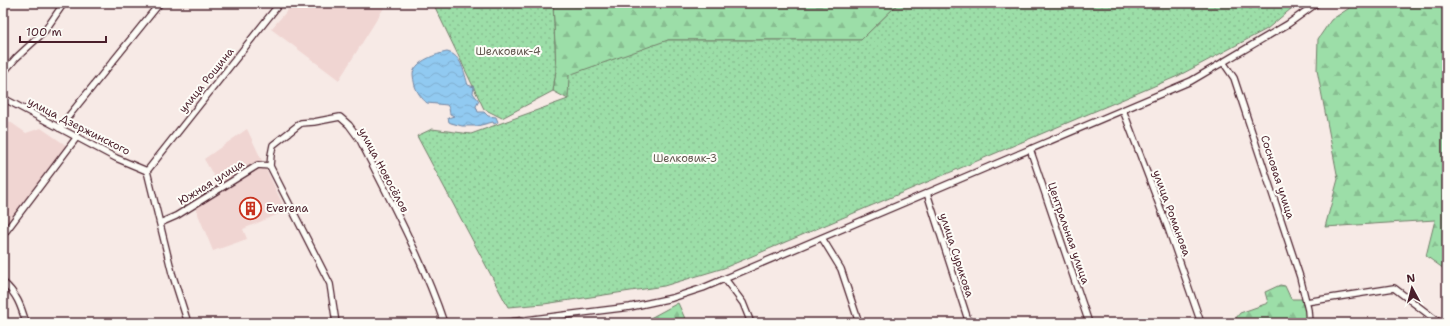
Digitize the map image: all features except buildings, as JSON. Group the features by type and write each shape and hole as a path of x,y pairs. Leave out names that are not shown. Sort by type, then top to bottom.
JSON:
{"street":[{"path":"3,73 16,58 44,32 64,3"},
{"path":"59,128 160,3"},
{"name":"улица Рощина","path":"147,171 280,3"},
{"path":"501,323 637,306 703,288 1191,81 1288,24 1317,3"},
{"name":"Сосновая улица","path":"1224,62 1234,78 1300,277 1309,323"},
{"name":"улица Дзержинского","path":"3,98 116,158 147,171"},
{"name":"улица Романова","path":"1123,110 1168,228 1201,323"},
{"name":"улица Новосёлов","path":"270,166 273,145 301,122 314,122 340,117 349,125 360,140 419,259 444,323"},
{"path":"3,235 77,137"},
{"name":"Центральная улица","path":"1030,149 1090,323"},
{"name":"Южная улица","path":"160,223 176,216 258,165 270,166"},
{"path":"270,166 330,284 336,323"},
{"path":"147,171 172,272 188,323"},
{"name":"улица Сурикова","path":"927,193 969,323"},
{"path":"822,238 840,269 859,323"},
{"path":"725,279 743,303 750,323"},
{"path":"3,282 15,294 26,323"},
{"path":"1306,302 1394,288 1440,323"}],"shaded area":[{"path":"294,3 387,3 339,80 271,29"},
{"path":"3,117 26,133 41,128 67,146 3,229"},
{"path":"247,129 286,211 243,229 247,239 213,251 193,202 220,187 204,159"}],"green space":[{"name":"Шелковик-4","path":"433,3 553,3 556,70 553,91 502,118 484,109"},
{"path":"553,3 899,3 861,40 668,40 568,99 553,91 556,70"},
{"name":"Шелковик-3","path":"899,3 1298,3 1267,29 1178,76 724,268 664,286 544,304 508,307 417,136 432,129 471,134 568,99 569,75 668,40 861,40"},
{"path":"1357,3 1447,3 1447,271 1426,256 1435,220 1325,227 1338,179 1317,70 1318,39 1331,20"},
{"path":"1280,285 1285,286 1291,299 1306,299 1311,303 1309,323 1232,323 1240,313 1268,303 1265,292"},
{"path":"678,303 687,323 641,323"}],"water":[{"path":"447,52 456,57 462,65 468,85 474,87 473,93 479,101 476,106 478,112 484,112 488,116 496,117 498,122 494,124 493,122 477,126 462,126 451,123 449,122 448,118 454,116 450,114 447,105 427,103 423,100 414,81 413,73 415,69 427,59 437,54"}],"place":[{"name":"Everena","path":"250,208"}]}
